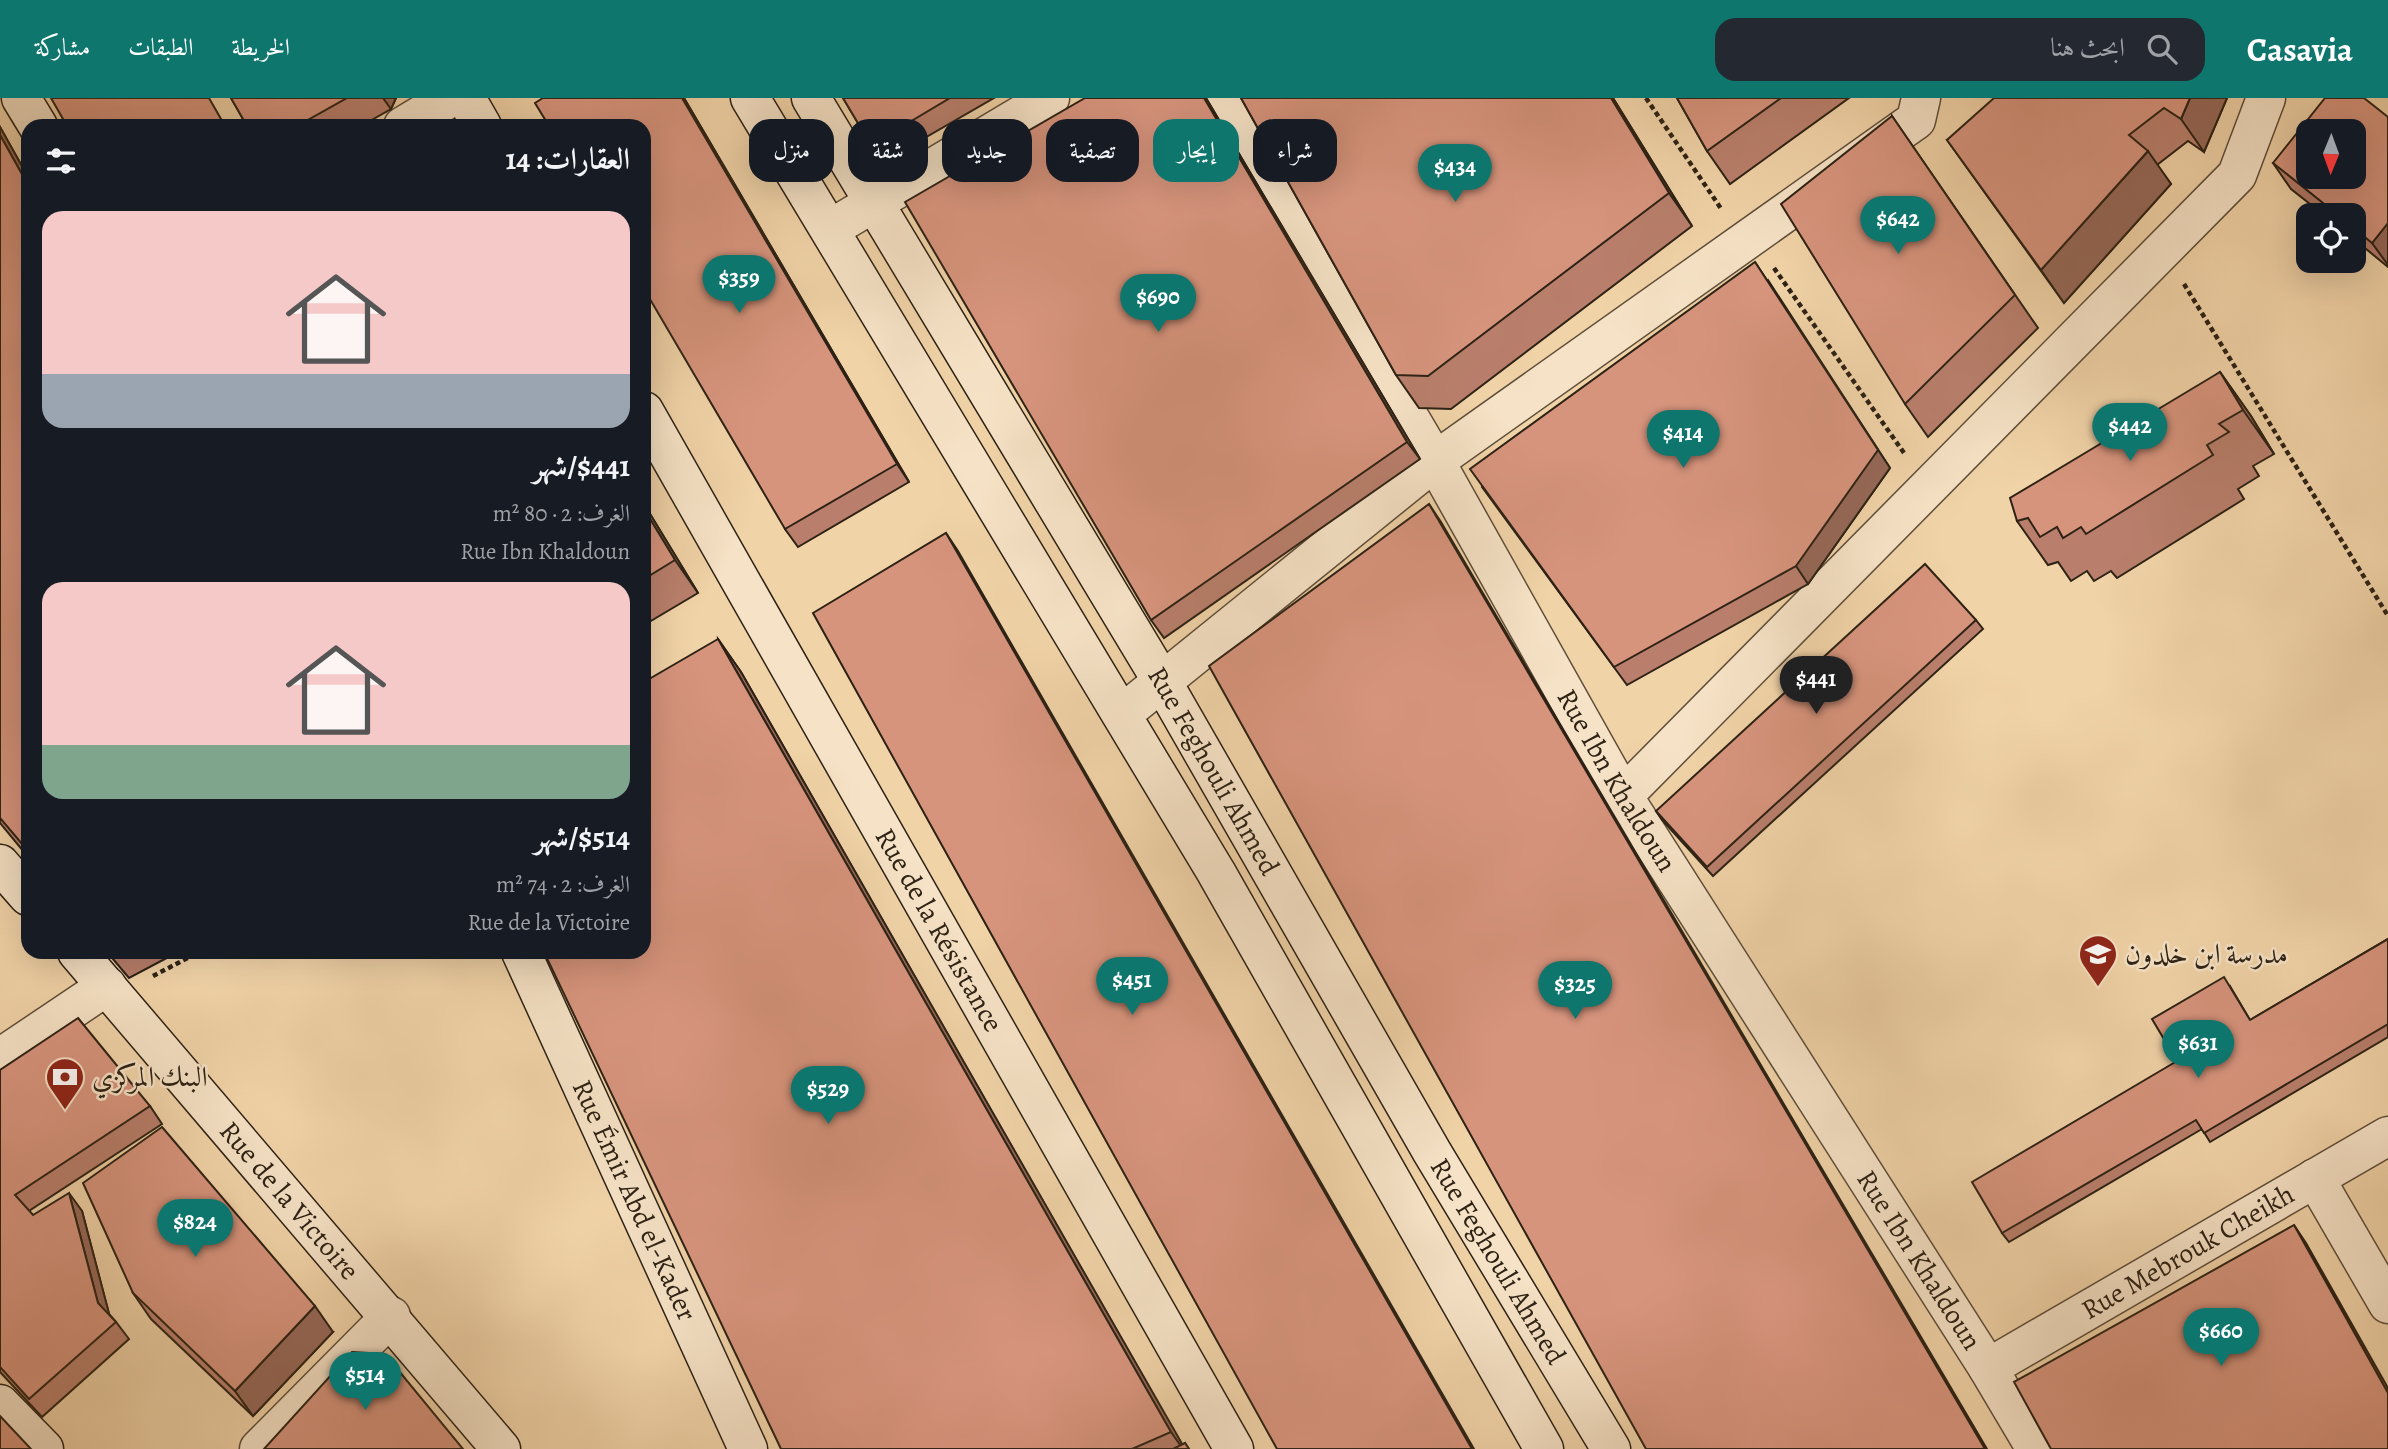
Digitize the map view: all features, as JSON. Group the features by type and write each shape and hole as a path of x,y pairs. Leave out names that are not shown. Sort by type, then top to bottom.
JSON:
{"street":[{"path":"20,98 34,119"},
{"path":"415,119 450,98"},
{"path":"466,98 478,119"},
{"name":"Rue Feghouli Ahmed","path":"750,98 1216,872 1544,1449"},
{"name":"Rue Feghouli Ahmed","path":"811,98 1163,682 1426,1140 1611,1449"},
{"path":"830,229 1050,98"},
{"name":"Rue Ibn Khaldoun","path":"1221,98 1435,461 1623,796 1988,1368 2036,1449"},
{"path":"1122,714 1435,461 1916,120 1921,98"},
{"path":"1623,796 2237,176 2266,98"},
{"name":"Rue de la Résistance","path":"651,423 1234,1449"},
{"path":"0,864 21,888"},
{"name":"Rue de la Victoire","path":"83,959 391,1316 501,1449"},
{"name":"Rue Émir Abd el-Kader","path":"524,959 748,1449"},
{"path":"0,1058 111,990"},
{"name":"Rue Mebrouk Cheikh","path":"1988,1368 2388,1136"},
{"path":"2315,1178 2388,1304"},
{"path":"259,1449 391,1316"},
{"path":"0,1404 44,1449"}],"path":[{"path":"1646,98 1744,243 1780,274 1928,487"},
{"path":"2163,251 2388,616"},
{"path":"111,990 183,959"}],"building":[{"path":"51,98 209,98 221,119 63,119"},
{"path":"231,98 347,98 310,119 243,119"},
{"path":"543,98 682,98 897,464 785,529 651,301 651,119 545,119 535,103"},
{"path":"843,98 950,98 915,119 856,119"},
{"path":"1085,98 1204,98 1216,119 1153,119 1153,182 1239,182 1239,157 1407,442 1151,620 905,202 942,181 1032,182 1032,129 1046,121 1046,182 1139,182 1139,119 1049,119"},
{"path":"1241,98 1611,98 1669,193 1428,376 1396,375 1288,182 1337,182 1337,119 1253,119"},
{"path":"1677,98 1781,98 1707,151"},
{"path":"1994,98 2190,98 2181,119 2164,108 2129,135 2148,151 2041,270 1947,140"},
{"path":"2325,98 2364,98 2388,117 2388,223 2372,243 2366,238 2366,203 2323,203 2306,189 2366,189 2366,119 2308,119"},
{"path":"1892,116 2015,295 1905,404 1781,204"},
{"path":"2296,134 2296,181 2273,163"},
{"path":"0,135 21,172 21,843 0,818"},
{"path":"1755,262 1878,450 1796,566 1614,667 1470,469"},
{"path":"2220,372 2243,410 2219,424 2229,432 2207,445 2213,455 2086,534 2081,527 2063,538 2057,527 2040,537 2028,518 2017,521 2010,498"},
{"path":"1429,504 1985,1449 1646,1449 1209,666"},
{"path":"651,521 675,560 651,575"},
{"path":"946,533 1472,1449 1277,1449 813,613"},
{"path":"1925,564 1976,620 1707,867 1656,811"},
{"path":"718,639 1171,1432 1132,1449 781,1449 547,959 651,959 651,678"},
{"path":"2388,939 2388,1024 2204,1133 2196,1120 2002,1233 1972,1182 2177,1061 2152,1019 2224,977 2250,1020"},
{"path":"78,1018 150,1106 15,1195 33,1215 69,1193 98,1303 116,1322 29,1399 0,1367 0,1070"},
{"path":"162,1127 315,1306 235,1391 133,1293 83,1183"},
{"path":"2294,1225 2388,1393 2388,1449 2051,1449 2014,1382"},
{"path":"352,1352 385,1354 463,1449 264,1449"},
{"path":"0,1416 31,1449 0,1449"},
{"path":"1185,1443 1189,1449 1173,1449"}],"place":[{"name":"مدرسة ابن خلدون","path":"2098,988"},
{"name":"البنك المركزي","path":"65,1111"}]}
